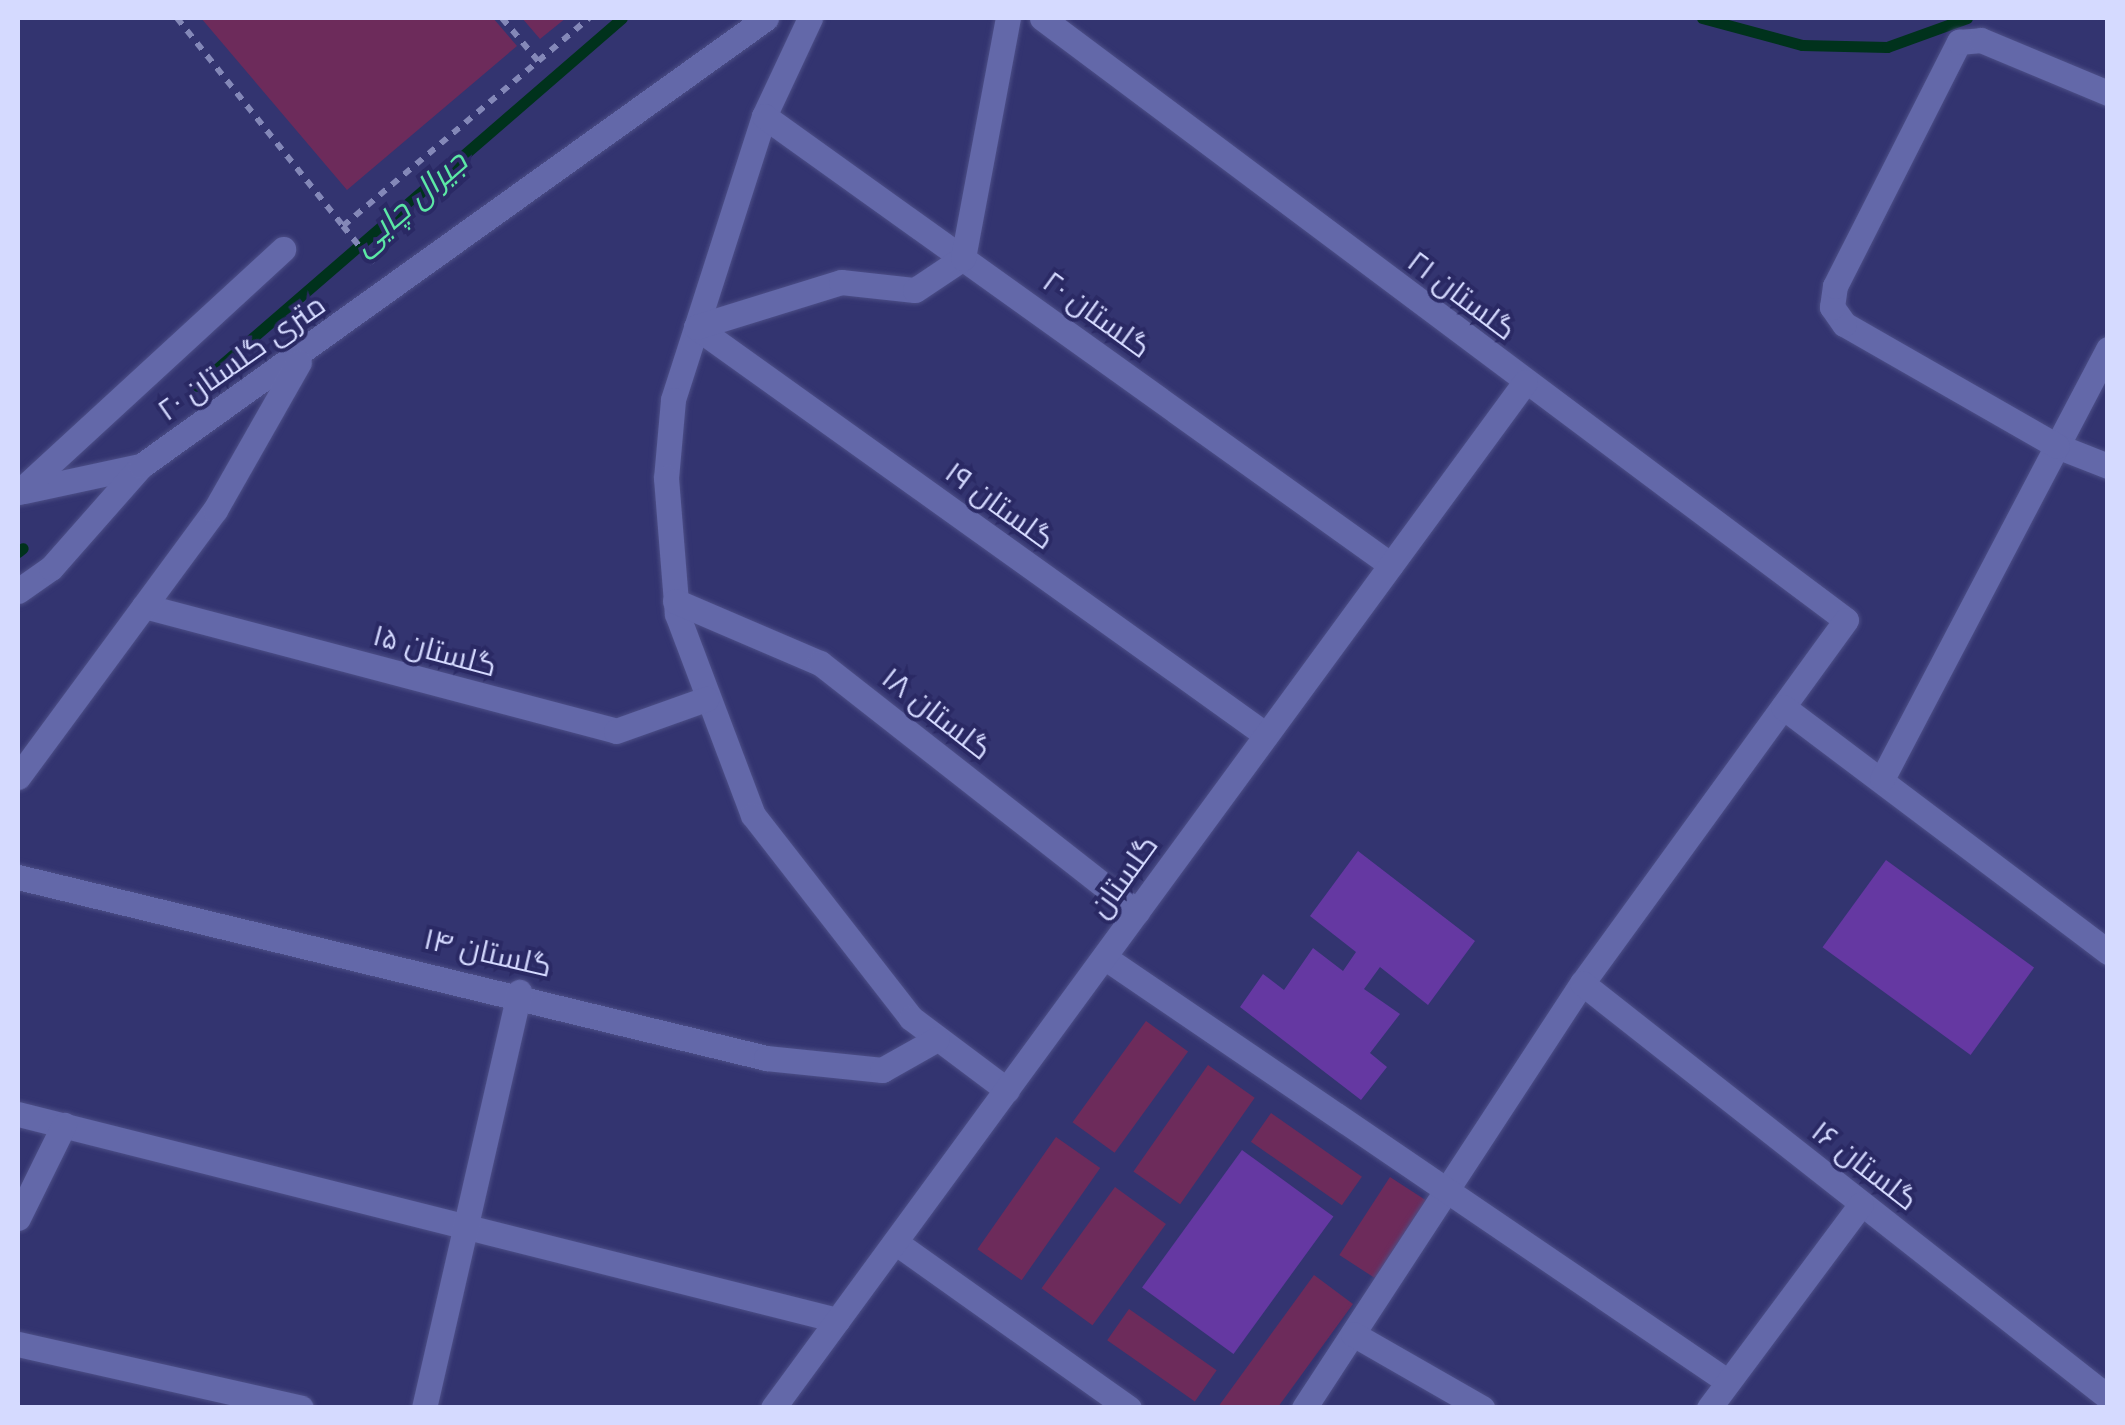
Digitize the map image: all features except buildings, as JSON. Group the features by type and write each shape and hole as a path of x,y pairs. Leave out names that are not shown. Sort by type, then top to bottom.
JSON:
{"street":[{"name":"۲۰ متری گلستان","path":"18,591 51,568 141,466 301,358 766,18"},
{"path":"810,18 764,116 673,400 666,478 676,601 706,699 753,815 822,910 937,1039 1007,1090"},
{"path":"696,327 841,282 915,290 963,258 1008,18"},
{"name":"گلستان ۲۱","path":"1042,18 1846,620 1783,707"},
{"path":"2108,92 1981,40 1959,42 1835,286 1832,307 1844,324 2056,446 2108,466"},
{"name":"گلستان ۲۰","path":"764,116 1391,564"},
{"path":"18,492 282,249"},
{"name":"گلستان ۱۹","path":"696,327 1266,735"},
{"path":"1882,779 2108,349"},
{"path":"18,777 215,510 301,358"},
{"name":"گلستان","path":"773,1408 1525,382"},
{"name":"۲۰ متری گلستان","path":"18,492 141,466"},
{"name":"گلستان ۱۸","path":"676,601 820,663 1137,912"},
{"name":"گلستان ۱۵","path":"144,606 616,732 706,699"},
{"path":"1304,1408 1582,983 1783,707 2108,952"},
{"name":"گلستان ۱۴","path":"18,876 519,992 766,1058 882,1070 937,1039"},
{"path":"1104,957 1727,1381"},
{"name":"گلستان ۱۶","path":"1582,983 2108,1397"},
{"path":"424,1408 519,992"},
{"path":"18,1114 466,1233 837,1320"},
{"path":"18,1218 64,1125"},
{"path":"1709,1408 1861,1204"},
{"path":"895,1242 1129,1408"},
{"path":"1354,1334 1482,1408"},
{"path":"18,1344 302,1408"}],"path":[{"path":"177,18 374,264"},
{"path":"502,18 539,62"},
{"path":"344,227 589,18"}],"shaded area":[{"path":"201,18 493,18 517,46 347,190"},
{"path":"522,18 566,18 540,39"},
{"path":"1146,1021 1188,1052 1115,1153 1073,1122"},
{"path":"1208,1065 1255,1098 1180,1204 1133,1171"},
{"path":"1271,1113 1362,1177 1342,1205 1251,1142"},
{"path":"1056,1137 1100,1168 1022,1280 977,1249"},
{"path":"1390,1177 1428,1202 1377,1280 1339,1255"},
{"path":"1115,1187 1166,1224 1092,1325 1042,1288"},
{"path":"1314,1275 1353,1304 1278,1407 1218,1407"},
{"path":"1129,1309 1217,1370 1195,1402 1107,1340"}],"waterway":[{"name":"جیرال چایی","path":"197,386 622,18"},
{"name":"جیرال چایی","path":"1702,18 1802,45 1887,47 1967,18"},
{"name":"جیرال چایی","path":"18,552 23,548"}]}
